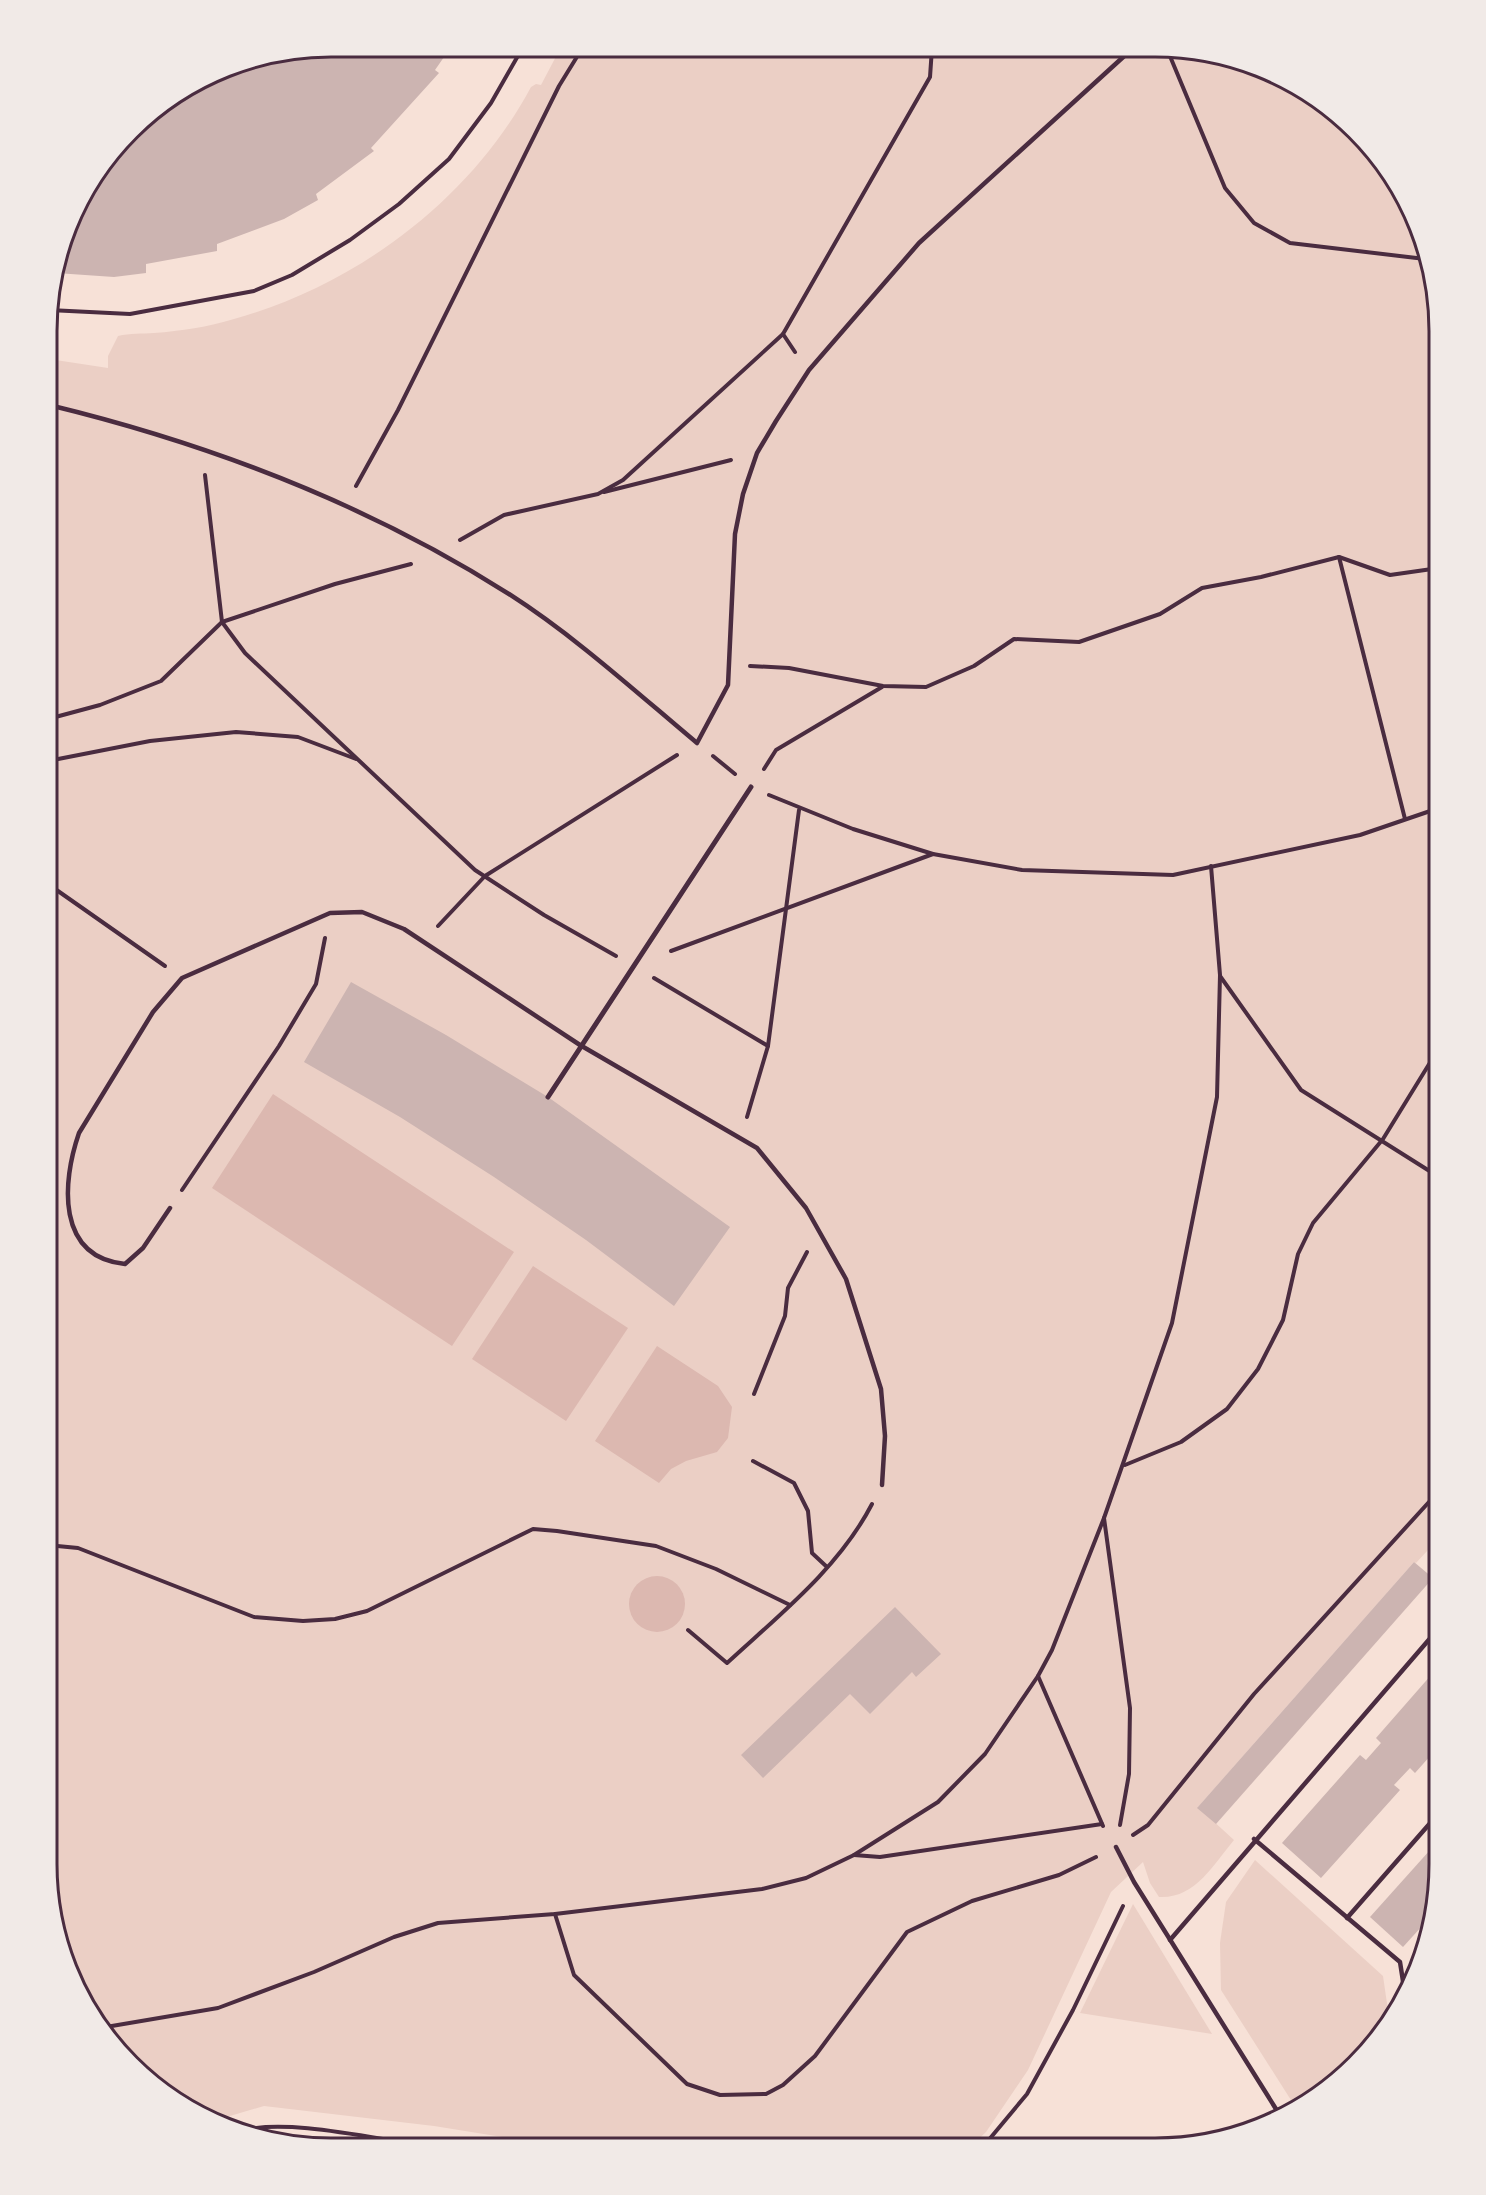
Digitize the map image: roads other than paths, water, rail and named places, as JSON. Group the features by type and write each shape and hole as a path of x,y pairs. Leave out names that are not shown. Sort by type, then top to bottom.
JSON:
{"street":[{"path":"548,1097 751,787"}],"lane":[{"path":"57,407 202,450 346,506 438,552 509,594 556,627 697,743 728,685 735,534 743,494 757,453 809,370 919,243 1123,57"},
{"path":"170,1208 143,1248 125,1264 109,1263 77,1240 66,1206 74,1147 79,1133 153,1012 182,978 330,913 362,912 404,929 580,1045 757,1148 806,1208 846,1280 881,1389 885,1436 882,1485"},
{"path":"1170,1940 1254,1839 1429,1639"},
{"path":"1347,1918 1429,1824"},
{"path":"1254,1839 1400,1962 1403,1981"},
{"path":"1116,1847 1134,1882 1276,2110"}]}
